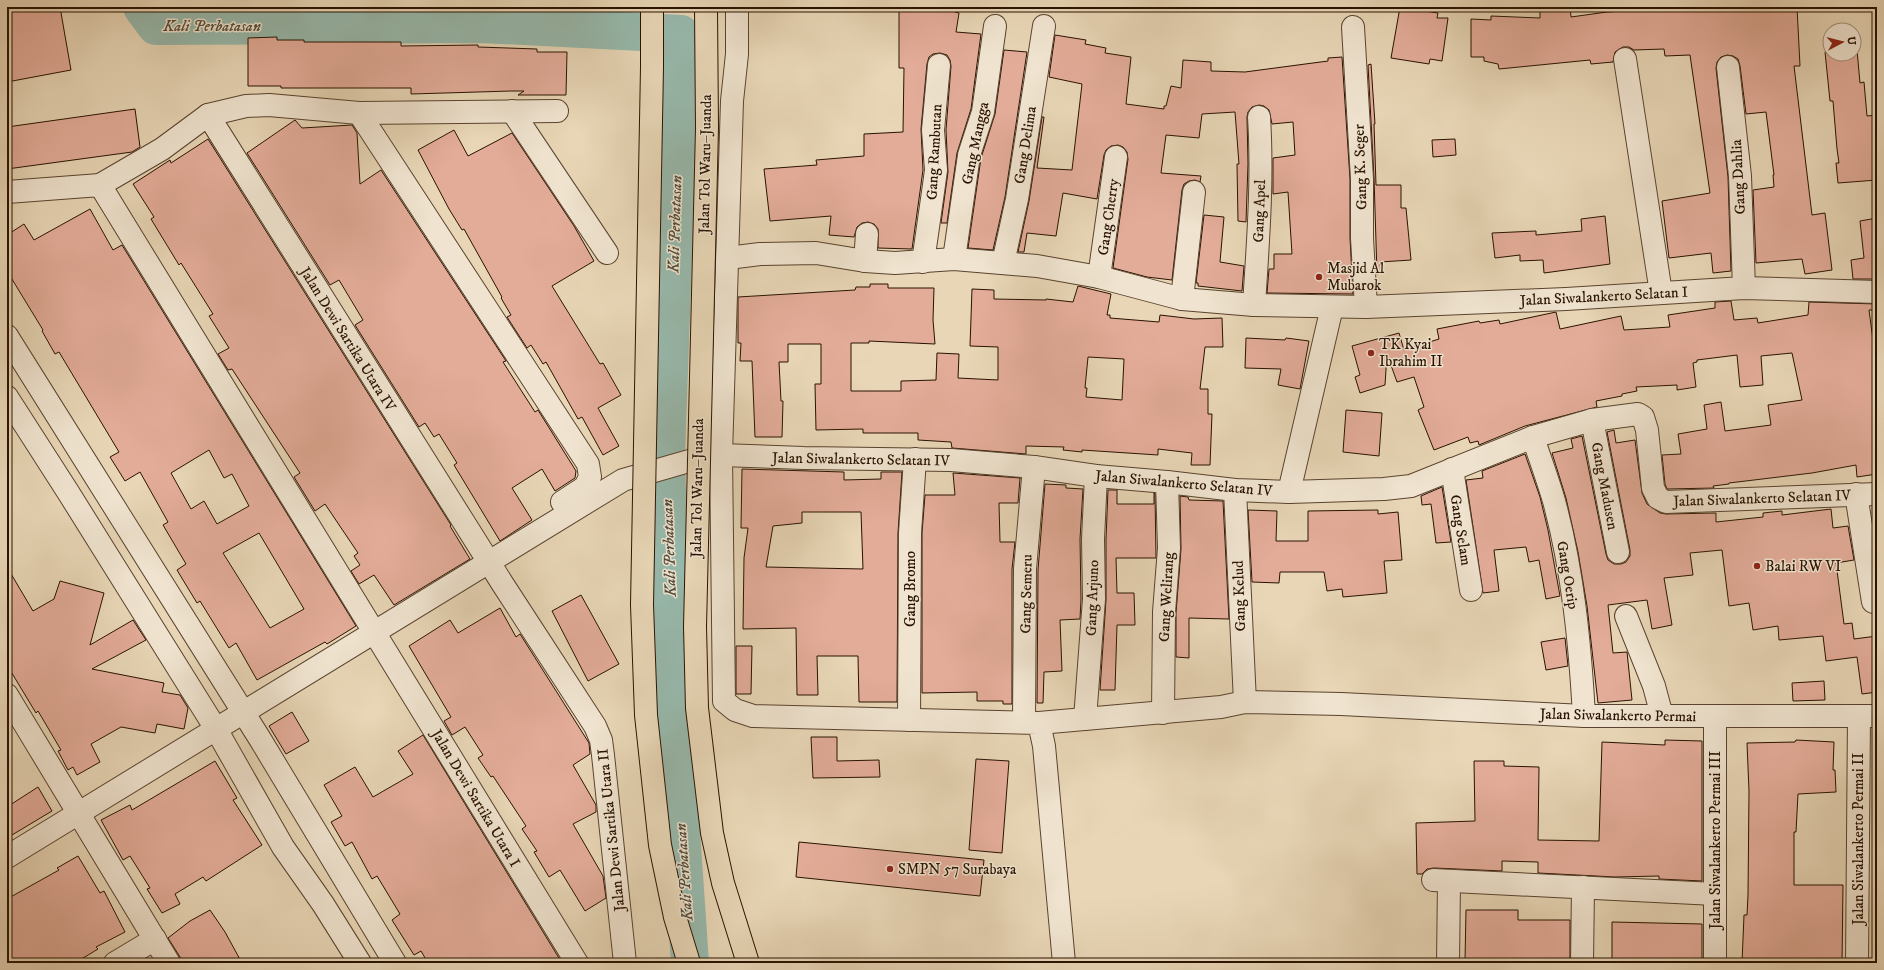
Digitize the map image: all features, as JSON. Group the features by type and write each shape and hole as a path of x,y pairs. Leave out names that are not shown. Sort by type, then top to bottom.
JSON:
{"highway":[{"path":"652,7 642,605 646,715 660,845 675,917 689,963"},
{"name":"Jalan Tol Waru–Juanda","path":"706,7 707,128 695,603 697,708 712,833 723,883 748,963"}],"street":[{"path":"716,455 728,258 732,101 737,54 737,7"},
{"name":"Gang Mangga","path":"954,259 969,155 983,112 995,26"},
{"name":"Gang Delima","path":"1003,263 1017,199 1044,26"},
{"name":"Gang K. Seger","path":"1352,27 1362,179 1362,238 1366,307"},
{"path":"1625,59 1661,293"},
{"name":"Gang Rambutan","path":"923,262 936,170 933,130 940,65"},
{"name":"Gang Dahlia","path":"1728,67 1740,176 1744,288"},
{"path":"7,192 100,185 162,149 208,115 246,106 269,105 359,113 557,111"},
{"path":"512,111 607,253"},
{"path":"359,113 588,464 590,478 585,487 562,503 556,512 553,523"},
{"name":"Jalan Dewi Sartika Utara IV","path":"208,115 489,562"},
{"name":"Gang Apel","path":"1254,305 1260,216 1261,151 1259,117"},
{"name":"Gang Cherry","path":"1099,277 1116,157"},
{"name":"Jalan Dewi Sartika Utara I","path":"100,185 577,963"},
{"path":"1182,299 1194,192"},
{"path":"865,261 867,234"},
{"name":"Jalan Siwalankerto Selatan I","path":"728,258 760,254 816,253 865,261 895,263 954,259 1003,263 1037,266 1099,277 1182,299 1254,305 1332,308 1744,288 1877,292"},
{"path":"1289,492 1332,308"},
{"path":"7,336 243,713 395,963"},
{"path":"7,397 216,729 287,853 323,904 360,963"},
{"name":"Jalan Siwalankerto Selatan IV","path":"7,857 624,480 716,455 804,458 915,458 1034,467 1096,476 1235,490 1289,492 1384,489 1411,486 1533,438 1592,420 1638,414 1643,417 1647,430 1653,488 1658,498 1666,502 1867,494"},
{"name":"Gang Madusen","path":"1592,420 1618,552"},
{"name":"Gang Oerip","path":"1533,438 1554,501 1560,530 1579,641 1584,716"},
{"name":"Jalan Siwalankerto Permai","path":"716,455 724,701 735,710 753,716 1031,722 1163,713 1221,707 1245,702 1358,705 1584,716 1868,716"},
{"name":"Gang Bromo","path":"909,720 910,533 915,458"},
{"name":"Gang Semeru","path":"1034,467 1025,569 1031,722 1044,746 1064,963"},
{"name":"Gang Selam","path":"1452,470 1471,590"},
{"name":"Gang Arjuno","path":"1085,719 1094,599 1093,539 1096,476"},
{"name":"Gang Welirang","path":"1163,713 1164,612 1169,548 1167,482"},
{"name":"Gang Kelud","path":"1235,490 1240,624 1245,702"},
{"path":"1867,494 1873,602 1877,602"},
{"name":"Jalan Dewi Sartika Utara II","path":"489,562 595,726 601,740 625,963"},
{"path":"1626,616 1654,686 1662,716"},
{"path":"7,695 169,963"},
{"name":"Jalan Siwalankerto Permai II","path":"1857,963 1868,716"},
{"name":"Jalan Siwalankerto Permai III","path":"1715,717 1715,963"},
{"path":"287,853 317,834"},
{"path":"1448,963 1441,881 1715,894"},
{"path":"1582,963 1583,887"},
{"path":"115,963 155,939"}],"building":[{"path":"7,7 60,7 71,70 7,82"},
{"path":"899,7 955,7 955,12 959,13 956,32 981,34 971,109 957,153 947,223 941,223 948,172 946,130 951,66 947,55 940,53 933,54 929,57 927,64 921,129 923,170 912,249 878,248 878,229 874,224 868,222 862,223 857,227 854,237 829,235 831,216 770,221 764,169 817,165 816,160 864,156 864,134 903,132 904,68 899,68"},
{"path":"1400,7 1438,13 1437,18 1448,18 1442,61 1430,59 1429,64 1391,58"},
{"path":"1570,7 1571,17 1607,12 1664,9 1664,7 1797,7 1800,66 1794,66 1812,215 1825,213 1832,270 1805,274 1802,259 1756,263 1753,190 1774,187 1774,175 1766,112 1746,114 1740,66 1738,59 1733,56 1727,55 1721,57 1717,62 1716,68 1728,177 1731,271 1713,273 1711,253 1669,258 1662,201 1710,193 1690,55 1665,56 1664,49 1634,50 1629,47 1623,47 1615,52 1613,62 1591,64 1590,60 1499,69 1498,64 1484,61 1484,57 1471,57 1471,19 1491,20 1491,16 1540,18 1540,9"},
{"path":"1055,35 1086,40 1085,44 1106,48 1105,53 1131,57 1126,104 1164,109 1171,86 1181,88 1183,60 1211,62 1211,71 1245,72 1328,61 1328,58 1342,57 1350,179 1350,238 1353,294 1267,293 1269,269 1274,269 1274,254 1292,254 1288,192 1273,194 1273,158 1295,155 1293,122 1272,124 1269,110 1264,106 1259,105 1252,107 1248,112 1247,117 1248,164 1246,222 1238,221 1237,164 1239,164 1235,112 1202,114 1199,138 1166,135 1161,173 1201,176 1200,182 1195,180 1189,181 1184,184 1182,190 1172,280 1147,277 1113,268 1128,159 1127,152 1123,147 1118,145 1111,146 1106,150 1104,155 1097,199 1063,193 1056,236 1027,233 1024,252 1018,252 1029,201 1042,117 1044,117 1037,168 1072,170 1082,84 1049,77"},
{"path":"277,37 277,40 304,40 304,42 401,42 401,46 478,45 478,47 537,49 537,52 567,52 566,95 518,95 524,91 411,94 411,88 281,88 281,86 248,86 248,38"},
{"path":"1004,50 1027,52 1005,197 993,250 968,248 981,158 995,114"},
{"path":"1826,62 1858,62 1860,83 1864,82 1867,116 1877,115 1877,180 1838,183 1836,163 1839,163 1833,101 1830,101"},
{"path":"1371,64 1375,124 1376,185 1401,185 1401,208 1406,208 1411,260 1380,262 1381,273 1377,274 1368,65"},
{"path":"135,109 140,147 132,152 7,169 7,127"},
{"path":"295,120 302,128 352,125 357,133 360,184 381,170 506,361 503,362 535,412 538,410 576,471 575,478 555,491 542,469 512,488 532,520 500,541 454,465 457,463 439,434 434,437 425,423 419,427 355,325 363,320 339,280 330,285 247,153"},
{"path":"454,130 468,156 512,133 574,226 594,261 552,286 600,364 603,363 621,395 598,408 619,446 603,455 582,417 578,419 546,362 543,364 531,345 527,348 507,317 511,315 501,298 502,297 464,229 462,230 449,209 418,150"},
{"path":"208,139 451,525 450,526 470,559 394,605 374,575 359,584 351,571 360,565 354,556 358,553 325,504 315,511 294,477 300,473 232,369 228,370 218,354 229,348 209,316 213,314 181,263 179,265 151,219 154,217 133,184 170,160 171,163"},
{"path":"1455,139 1456,155 1433,157 1432,140"},
{"path":"90,209 113,250 122,245 356,626 327,644 325,642 257,680 236,643 229,648 200,601 197,603 177,570 186,564 163,525 168,522 140,472 125,481 110,457 119,452 59,352 55,354 42,331 43,330 7,271 7,235 24,224 34,240","holes":["209,450 224,478 232,474 249,506 217,524 204,501 191,509 171,473","259,533 304,609 270,628 223,553"]},
{"path":"1204,215 1224,217 1220,262 1244,266 1242,291 1198,286 1198,283 1196,283"},
{"path":"1605,216 1610,264 1544,273 1543,260 1520,261 1520,255 1495,258 1492,233 1536,231 1536,235 1582,231 1581,219"},
{"path":"1877,218 1877,279 1853,279 1851,260 1864,258 1860,221"},
{"path":"870,284 888,284 888,288 934,288 933,320 935,344 869,341 869,343 851,343 851,391 901,391 901,381 936,380 937,353 959,354 958,378 998,380 998,347 970,346 972,289 994,290 994,299 1046,299 1073,302 1078,286 1111,294 1107,315 1110,315 1110,318 1159,322 1160,315 1194,319 1222,318 1223,347 1205,347 1200,389 1208,389 1208,414 1212,414 1210,465 1191,465 1192,453 1158,449 1158,455 1082,450 1082,452 1063,450 1064,447 1026,446 1026,454 952,448 951,442 918,440 918,433 863,433 863,429 816,430 815,384 821,384 821,344 788,344 788,362 779,362 781,401 783,401 782,437 755,437 752,361 740,361 741,343 738,343 738,297 855,290 856,287 870,287","holes":["1088,357 1124,359 1122,400 1086,397 1087,388 1085,388"]},
{"path":"1731,301 1734,320 1757,318 1758,323 1808,315 1809,302 1877,304 1877,310 1869,310 1877,370 1877,474 1857,477 1856,465 1812,473 1729,483 1713,486 1714,488 1667,489 1665,484 1662,455 1681,454 1678,434 1707,429 1704,405 1721,402 1725,431 1771,425 1768,405 1802,400 1792,353 1761,356 1763,385 1740,387 1737,355 1697,360 1697,362 1693,363 1696,387 1677,390 1677,385 1636,387 1637,391 1622,394 1622,396 1596,401 1597,407 1525,426 1479,445 1478,441 1470,443 1468,437 1434,450 1418,410 1424,407 1414,377 1397,382 1387,354 1385,385 1360,393 1355,377 1360,375 1352,346 1399,333 1404,350 1439,339 1437,329 1479,321 1480,323 1499,320 1500,324 1556,312 1560,329 1621,316 1624,330 1670,327 1668,315 1715,308 1715,302"},
{"path":"1246,338 1285,340 1286,338 1309,341 1300,389 1278,385 1281,369 1245,368"},
{"path":"1346,410 1382,413 1379,456 1343,452"},
{"path":"1614,430 1616,443 1635,440 1642,493 1647,504 1660,513 1716,513 1716,522 1763,517 1763,513 1782,511 1782,515 1831,509 1833,528 1848,526 1854,560 1836,563 1844,624 1852,623 1854,639 1877,636 1877,692 1862,694 1857,657 1826,661 1823,636 1779,640 1778,626 1753,630 1749,603 1729,606 1722,550 1690,553 1693,575 1664,578 1672,625 1652,629 1647,600 1608,605 1613,653 1627,652 1632,700 1598,703 1587,606 1578,552 1566,498 1552,453 1573,448 1571,439 1582,436 1606,554 1608,560 1614,564 1621,564 1626,562 1630,556 1630,550 1607,432"},
{"path":"1525,454 1540,497 1548,530 1560,596 1546,599 1539,560 1529,562 1526,547 1494,550 1499,591 1483,593 1466,480 1483,478 1482,471"},
{"path":"742,469 844,472 844,480 881,479 881,472 902,472 898,533 897,702 859,702 858,656 817,656 818,695 797,695 796,628 743,629 744,558 748,528 741,528","holes":["802,512 861,512 863,569 766,567 773,526 802,523"]},
{"path":"953,473 1020,478 1018,503 999,503 1000,542 1015,542 1012,569 1012,704 1003,704 1003,701 977,701 977,692 922,693 922,533 925,495 955,495"},
{"path":"1045,484 1066,485 1066,488 1083,489 1080,539 1081,599 1080,619 1060,620 1062,671 1044,672 1043,703 1037,703 1038,570"},
{"path":"1442,487 1451,542 1436,543 1431,504 1422,505 1421,496"},
{"path":"1108,490 1117,490 1117,504 1154,504 1154,493 1155,494 1156,558 1116,558 1117,593 1134,593 1135,625 1117,625 1115,690 1100,690 1106,600"},
{"path":"1180,496 1188,497 1189,500 1223,501 1229,619 1189,618 1189,658 1176,657 1176,613 1181,549"},
{"path":"1248,510 1277,511 1276,541 1308,541 1308,511 1378,510 1378,514 1398,512 1402,560 1384,561 1387,593 1343,597 1342,589 1327,591 1324,572 1280,572 1279,583 1252,582"},
{"path":"7,567 33,611 54,599 60,581 104,593 90,645 133,620 146,640 92,669 164,683 162,692 180,695 188,708 184,729 157,724 155,733 121,727 91,744 100,762 77,775 73,767 68,770 58,751 61,750 38,711 36,713 7,665"},
{"path":"581,595 619,664 588,681 552,611"},
{"path":"500,608 516,637 520,634 589,743 590,754 573,765 596,805 596,812 573,824 603,876 606,898 585,911 560,870 549,877 534,852 537,851 522,829 526,826 493,776 491,777 478,758 483,755 465,727 452,735 444,721 451,717 409,646 450,620 458,633"},
{"path":"1565,638 1568,666 1546,670 1541,642"},
{"path":"736,646 752,646 751,694 736,694"},
{"path":"1824,681 1825,700 1793,701 1792,683"},
{"path":"292,712 309,741 286,754 269,726"},
{"path":"423,735 562,963 428,963 421,951 414,955 392,920 400,914 377,876 372,879 352,842 345,846 331,822 342,816 324,785 355,767 373,797 413,774 398,751"},
{"path":"811,737 837,737 837,761 879,760 880,777 813,778"},
{"path":"1665,740 1702,741 1702,881 1659,879 1659,876 1615,877 1538,873 1538,862 1502,861 1502,871 1434,868 1427,869 1422,874 1417,874 1416,823 1475,821 1474,761 1504,761 1504,766 1539,767 1538,840 1599,841 1602,742 1665,745"},
{"path":"1796,740 1834,742 1833,770 1835,770 1836,792 1798,794 1796,832 1794,832 1794,885 1843,885 1842,963 1742,963 1744,915 1747,915 1748,895 1749,791 1747,743 1795,742"},
{"path":"976,759 1009,761 1002,853 969,850"},
{"path":"215,761 237,798 233,800 262,845 206,881 203,877 175,894 180,904 162,913 147,889 150,888 130,856 123,860 101,820 130,805 132,810"},
{"path":"38,787 52,811 7,838 7,807"},
{"name":"SMPN 57 Surabaya","path":"799,842 984,860 980,896 796,877"},
{"path":"78,856 100,893 104,891 125,932 96,947 98,949 75,963 7,963 7,899 59,870 57,868"},
{"path":"210,910 225,932 242,963 181,963 180,957 168,938 190,921"},
{"path":"1466,910 1518,910 1518,920 1570,920 1570,962 1483,963 1482,961 1465,961"},
{"path":"1612,922 1702,924 1702,962 1612,960"}],"waterway":[{"name":"Kali Perbatasan","path":"142,7 156,26 481,24 681,34 666,455 674,728 690,963"}],"place":[{"name":"Masjid Al Mubarok","path":"1319,277"},
{"name":"TK Kyai Ibrahim II","path":"1371,353"},
{"name":"Balai RW VI","path":"1757,566"},
{"name":"SMPN 57 Surabaya","path":"890,869"}]}
